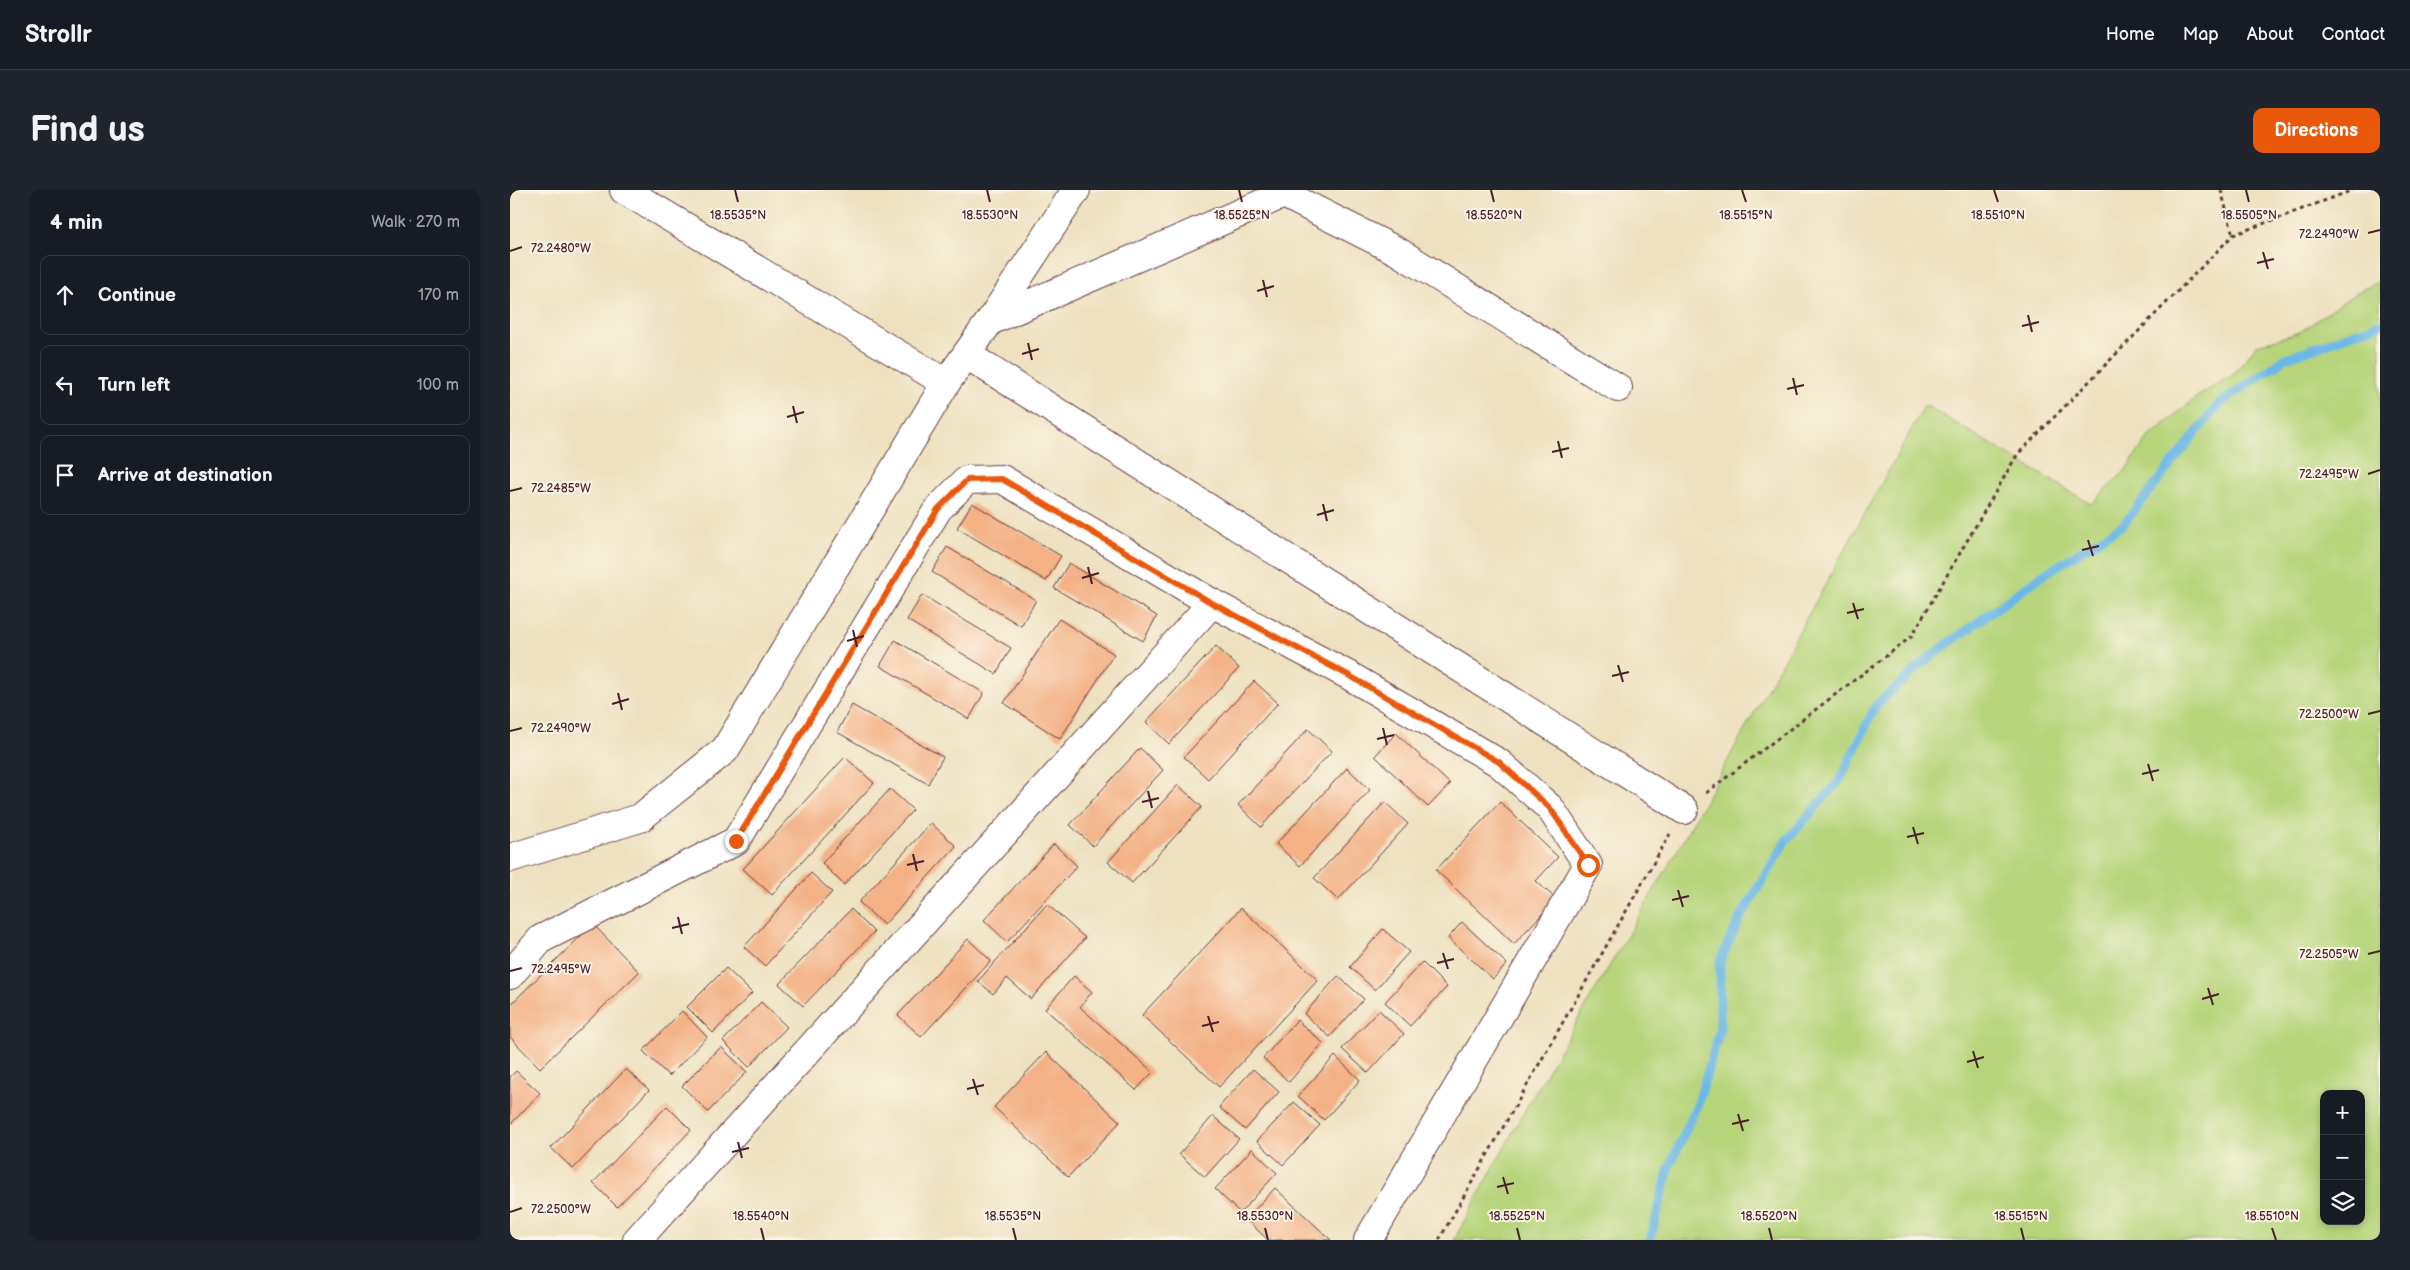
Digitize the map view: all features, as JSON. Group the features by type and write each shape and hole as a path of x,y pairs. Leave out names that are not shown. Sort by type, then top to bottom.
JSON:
{"lane":[{"path":"624,190 946,383"},
{"path":"510,858 640,818 725,750 946,383 990,321 1076,190"},
{"path":"990,321 1284,194 1397,251 1618,388"},
{"path":"966,355 1684,810"},
{"path":"510,975 541,939 736,841 938,509 967,480 1002,479 1212,603 1348,675 1499,762 1550,808 1588,865 1368,1240"},
{"path":"637,1240 1212,603"}],"path":[{"path":"2221,190 2233,235"},
{"path":"1439,1240 1684,810 1911,637 2017,455 2233,235 2353,190"}],"green space":[{"path":"2380,281 2380,1240 1454,1240 1526,1108 1684,839 1925,405 2091,504 2125,471 2147,439 2198,396 2233,375 2257,345 2300,332 2357,292"}],"building":[{"path":"972,503 1061,556 1046,581 957,528"},
{"path":"947,547 1036,600 1021,626 932,572"},
{"path":"1069,563 1157,616 1143,641 1054,588"},
{"path":"922,595 1011,648 996,674 907,620"},
{"path":"1059,619 1114,654 1060,739 1004,703"},
{"path":"895,640 984,693 969,719 880,666"},
{"path":"1216,646 1239,668 1169,744 1146,722"},
{"path":"1254,681 1278,703 1208,779 1184,757"},
{"path":"852,705 943,757 928,784 837,732"},
{"path":"1308,729 1332,751 1261,827 1238,805"},
{"path":"1396,733 1450,784 1428,807 1375,756"},
{"path":"1140,748 1163,770 1093,846 1070,825"},
{"path":"845,757 874,783 772,895 743,869"},
{"path":"1347,768 1370,790 1300,866 1276,844"},
{"path":"1178,785 1202,807 1132,883 1108,862"},
{"path":"890,789 913,810 844,885 822,863"},
{"path":"1385,802 1408,824 1338,900 1314,878"},
{"path":"1500,802 1558,857 1536,881 1556,899 1514,944 1436,870"},
{"path":"931,823 956,846 884,925 859,902"},
{"path":"1054,844 1077,866 1007,942 984,920"},
{"path":"811,873 832,892 765,966 744,947"},
{"path":"1047,904 1085,938 1031,999 1007,978 993,994 978,981"},
{"path":"1241,908 1318,980 1219,1087 1142,1015"},
{"path":"851,909 874,932 803,1006 779,984"},
{"path":"1462,922 1507,964 1493,979 1448,938"},
{"path":"593,924 639,972 540,1068 510,1037 510,1005"},
{"path":"1383,929 1409,952 1375,990 1350,967"},
{"path":"968,939 991,961 921,1037 898,1015"},
{"path":"1422,962 1447,987 1410,1026 1385,1002"},
{"path":"726,968 752,993 713,1033 687,1007"},
{"path":"1074,976 1092,992 1080,1007 1153,1072 1136,1090 1045,1009"},
{"path":"1338,976 1364,999 1330,1037 1304,1014"},
{"path":"761,1002 787,1027 749,1067 723,1041"},
{"path":"1379,1010 1404,1034 1368,1073 1342,1049"},
{"path":"682,1011 707,1037 669,1076 643,1051"},
{"path":"1297,1020 1323,1043 1289,1082 1263,1058"},
{"path":"721,1047 747,1072 708,1112 682,1086"},
{"path":"1046,1052 1120,1122 1068,1177 994,1107"},
{"path":"1335,1056 1360,1080 1324,1120 1298,1096"},
{"path":"626,1069 649,1090 573,1169 551,1148"},
{"path":"1253,1069 1279,1092 1245,1130 1219,1107"},
{"path":"516,1071 540,1093 510,1125 510,1077"},
{"path":"1294,1102 1320,1125 1283,1165 1257,1141"},
{"path":"667,1106 691,1130 617,1207 593,1183"},
{"path":"1213,1116 1239,1139 1205,1177 1179,1154"},
{"path":"1252,1149 1277,1173 1240,1213 1215,1189"},
{"path":"1275,1188 1331,1240 1268,1240 1246,1219"}],"waterway":[{"path":"1650,1240 1669,1168 1698,1103 1720,1030 1720,961 1739,920 1785,842 1840,780 1876,705 1931,656 2043,575 2123,525 2219,404 2286,358 2380,324"}],"route":[{"path":"736,841 938,509 967,480 1002,479 1212,603 1348,675 1499,762 1550,808 1588,865"}]}
